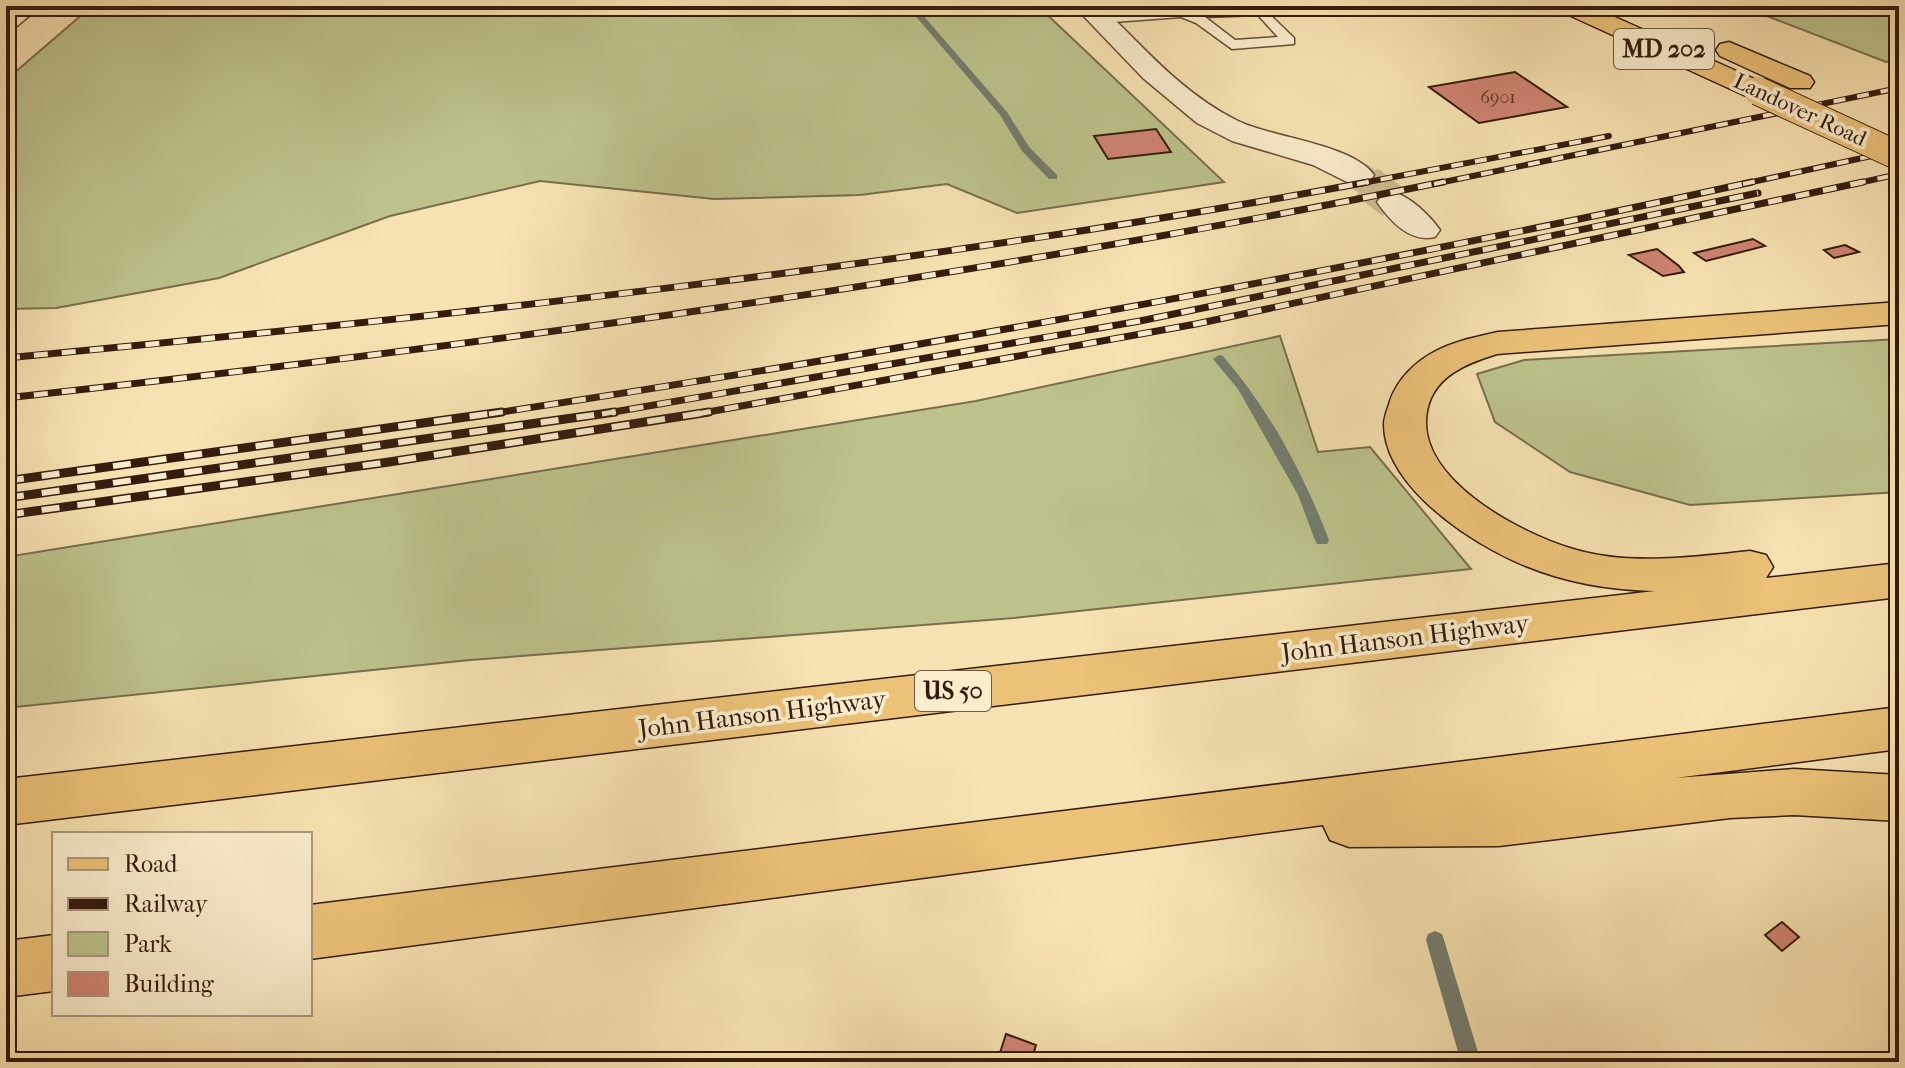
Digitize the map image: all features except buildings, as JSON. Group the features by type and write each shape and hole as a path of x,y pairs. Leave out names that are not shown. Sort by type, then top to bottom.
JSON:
{"main road":[{"name":"Landover Road","path":"1569,6 1899,156"},
{"name":"Landover Road","path":"1662,19 1885,119"},
{"path":"1899,313 1498,343 1450,357 1432,369 1409,399 1405,417 1407,438 1417,464 1453,503 1494,533 1568,564 1612,573 1651,576 1899,550"},
{"name":"John Hanson Highway","path":"6,802 1899,580"},
{"path":"312,932 1899,728"},
{"path":"1154,825 1499,822 1730,795 1794,792 1899,798"},
{"path":"6,969 52,963"}],"street":[{"path":"1094,13 1189,102 1213,120 1240,133 1320,155 1358,175"},
{"path":"1393,202 1423,230"}],"lane":[{"path":"6,31 29,10"},
{"path":"1094,13 1262,11 1289,41 1232,45 1201,20 1183,13"}],"green space":[{"path":"92,6 1038,6 1224,182 1017,213 947,184 860,195 714,199 540,181 390,216 219,278 56,308 6,309 6,80"},
{"path":"1741,6 1899,6 1899,59 1886,62"},
{"path":"1280,336 1318,452 1370,447 1471,569 1014,618 470,660 6,708 6,557 976,401"},
{"path":"1899,339 1899,492 1690,505 1570,472 1495,422 1477,374 1524,360"}],"waterway":[{"path":"911,6 1004,114 1025,149 1053,177"},
{"path":"1219,359 1243,387 1305,495 1322,540"},
{"path":"1435,940 1471,1062"}],"tunnel":[{"path":"1358,175 1370,184"},
{"path":"1367,182 1393,202"}],"railway":[{"path":"1434,184 1899,88"},
{"path":"1361,183 1609,136"},
{"path":"1743,184 1899,150"},
{"path":"1863,182 1899,174"},
{"path":"1361,183 1368,182"},
{"path":"6,398 368,356 727,306 1085,249 1443,182"},
{"path":"498,413 1123,308 1438,248 1752,182"},
{"path":"702,413 1196,324 1863,182"},
{"path":"1854,184 1863,182"},
{"path":"6,358 518,306 689,285 1029,239 1361,183"},
{"path":"607,413 1140,321 1758,193"},
{"path":"498,413 502,412"},
{"path":"607,413 615,412"},
{"path":"702,413 709,412"},
{"path":"6,481 498,413"},
{"path":"489,414 498,413"},
{"path":"6,498 607,413"},
{"path":"602,414 607,413"},
{"path":"6,515 389,462 702,413"},
{"path":"697,414 702,413"}]}
